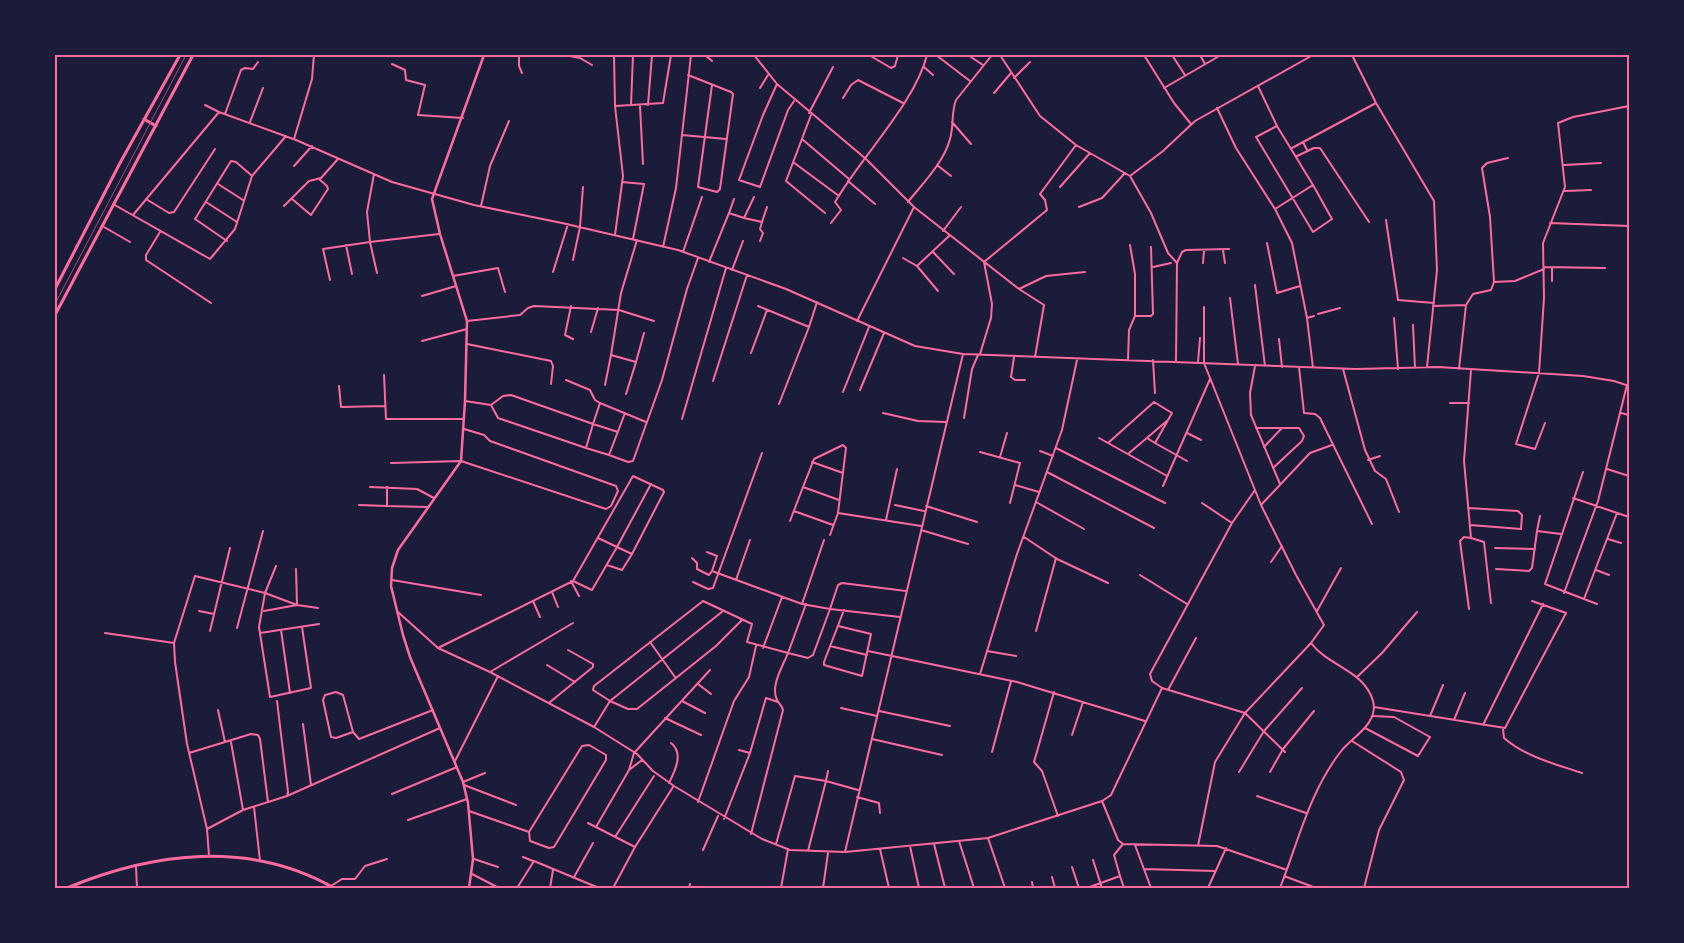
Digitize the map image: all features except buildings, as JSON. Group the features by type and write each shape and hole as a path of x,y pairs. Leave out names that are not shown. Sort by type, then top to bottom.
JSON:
{"highway":[{"path":"55,289 144,119 180,55"},
{"path":"55,315 194,55"},
{"path":"144,119 156,126"},
{"path":"67,888 136,864 160,859 209,856 277,864 303,873 332,887"}],"street":[{"path":"294,138 312,79 314,55"},
{"path":"469,888 473,859 467,798 457,767 410,656 391,580 393,562 398,550 461,461 464,429 467,321 432,205 433,193 463,118 484,55"},
{"path":"519,55 519,66 522,72"},
{"path":"564,55 580,58 592,65"},
{"path":"614,55 615,106 622,182 615,235"},
{"path":"631,106 633,55"},
{"path":"648,105 652,55"},
{"path":"615,106 648,105 664,102 671,55"},
{"path":"662,246 676,188 691,55"},
{"path":"705,55 712,61"},
{"path":"870,55 891,68 895,66 898,55"},
{"path":"831,223 841,210 835,203 838,196 903,103 924,67 927,55"},
{"path":"936,55 970,82"},
{"path":"968,55 983,66"},
{"path":"908,202 945,152 951,138 952,109 956,100 992,55"},
{"path":"1000,55 1040,116 1076,145 1130,176 1146,204 1168,253 1176,263"},
{"path":"1144,55 1164,88 1191,124"},
{"path":"1172,55 1185,75"},
{"path":"1200,55 1205,64"},
{"path":"1164,88 1221,55"},
{"path":"1130,176 1163,151 1191,124 1313,55"},
{"path":"1352,55 1376,103 1434,201 1437,270 1427,367"},
{"path":"755,56 768,75 777,84 864,158 908,202 999,274 1044,305 1035,358"},
{"path":"225,114 241,70 245,68 253,69 258,62"},
{"path":"1014,78 1030,62"},
{"path":"392,64 405,70 406,80 425,85 418,115 463,118"},
{"path":"825,214 786,182 810,114 833,66"},
{"path":"924,67 933,75"},
{"path":"994,93 1011,73"},
{"path":"688,75 712,85 733,94 720,189 717,192 698,187 712,85"},
{"path":"760,88 768,75"},
{"path":"843,98 851,85 858,80 903,103"},
{"path":"777,84 763,114 739,180 760,187 788,110 795,100"},
{"path":"1258,86 1278,126 1332,217 1329,223 1313,232 1256,137 1278,126"},
{"path":"250,122 262,88"},
{"path":"1293,149 1376,103"},
{"path":"205,104 219,112 294,138 374,174 433,193 481,206 568,224 683,252 817,302 915,346 963,354 1077,360 1153,360 1343,369 1427,367 1539,373 1584,376 1628,386 1596,505 1564,592"},
{"path":"640,105 644,164"},
{"path":"1545,423 1535,449 1516,444 1539,373 1544,268 1543,244 1564,192 1564,164 1558,123 1573,117 1629,106"},
{"path":"1217,108 1246,164 1275,209 1292,242 1307,318 1313,368"},
{"path":"133,215 219,112"},
{"path":"481,206 490,166 510,121"},
{"path":"952,122 971,144"},
{"path":"682,135 705,136 726,140"},
{"path":"113,204 208,260 227,240 236,222 252,176 286,136"},
{"path":"802,139 875,204"},
{"path":"1303,142 1307,149"},
{"path":"984,262 1047,210 1045,200 1040,194 1076,145"},
{"path":"294,166 312,146"},
{"path":"146,199 172,213 214,148"},
{"path":"1296,155 1307,149 1321,149 1369,222"},
{"path":"1060,187 1090,153"},
{"path":"1459,369 1466,305 1473,294 1491,290 1494,282 1490,217 1482,168 1487,163 1508,158"},
{"path":"284,206 309,181 318,179 338,159"},
{"path":"227,240 195,219 232,161 252,176"},
{"path":"793,162 838,196"},
{"path":"1564,164 1601,162"},
{"path":"937,165 951,176"},
{"path":"1079,207 1102,198 1125,173"},
{"path":"374,174 367,212 370,242 377,273"},
{"path":"292,199 312,214 328,189 318,179"},
{"path":"605,385 621,293 635,240 644,184 622,182"},
{"path":"218,184 243,200"},
{"path":"1275,209 1313,185"},
{"path":"573,260 580,227 583,187"},
{"path":"1564,192 1591,190"},
{"path":"683,252 702,197"},
{"path":"744,218 754,197"},
{"path":"708,262 734,200"},
{"path":"206,202 236,222"},
{"path":"760,241 763,233 760,229 768,207"},
{"path":"857,321 914,207"},
{"path":"943,231 961,207"},
{"path":"729,213 762,222"},
{"path":"1386,220 1394,256 1397,298 1403,301 1466,305"},
{"path":"1550,223 1629,226"},
{"path":"553,272 568,224"},
{"path":"102,225 130,242"},
{"path":"160,232 146,255 146,260 212,303"},
{"path":"330,280 323,250 346,245 440,234"},
{"path":"917,266 949,236"},
{"path":"732,270 743,241"},
{"path":"1267,243 1277,293 1300,286"},
{"path":"346,245 352,274"},
{"path":"1128,360 1129,330 1135,316 1135,274 1130,245"},
{"path":"1135,316 1151,316 1153,314 1151,247"},
{"path":"1176,361 1176,263 1184,250 1229,249"},
{"path":"1222,250 1225,263"},
{"path":"1203,263 1204,251"},
{"path":"933,252 954,274"},
{"path":"491,405 498,418 632,462 662,380 687,289 698,258"},
{"path":"903,258 917,266 938,291"},
{"path":"964,418 972,369 979,355 991,318 990,285 984,262"},
{"path":"1153,267 1171,264"},
{"path":"1552,267 1552,281"},
{"path":"453,276 498,268 505,292"},
{"path":"682,419 726,268"},
{"path":"1494,282 1515,281 1544,268 1605,268"},
{"path":"1019,289 1046,276 1085,272"},
{"path":"713,381 746,275"},
{"path":"1255,285 1265,366"},
{"path":"422,296 456,286"},
{"path":"1230,298 1238,364"},
{"path":"779,404 817,302"},
{"path":"467,321 520,315 528,308 534,306 570,306 619,310 654,321"},
{"path":"570,306 565,335 573,339"},
{"path":"758,306 809,327"},
{"path":"1198,846 1214,766 1245,712 1311,643 1324,625 1255,490 1204,363 1204,307"},
{"path":"590,332 598,308"},
{"path":"1318,314 1340,308"},
{"path":"751,353 767,310"},
{"path":"1307,318 1314,316"},
{"path":"1394,318 1398,369"},
{"path":"1413,325 1415,368"},
{"path":"843,392 869,326"},
{"path":"422,341 467,329"},
{"path":"626,394 644,333"},
{"path":"860,390 884,333"},
{"path":"1198,362 1200,338"},
{"path":"1279,339 1282,367"},
{"path":"467,344 551,361 553,366 551,384"},
{"path":"845,852 858,790 872,739 963,354"},
{"path":"611,355 636,362"},
{"path":"1014,357 1012,377 1015,380 1025,380"},
{"path":"980,674 1039,492 1062,430 1077,360"},
{"path":"1153,360 1155,393"},
{"path":"1255,366 1249,402 1251,415 1280,484"},
{"path":"1299,367 1304,413 1315,414 1320,418 1372,524"},
{"path":"1343,369 1368,460 1376,473 1386,478 1399,512"},
{"path":"1471,370 1464,460 1471,538"},
{"path":"384,375 386,419 464,419"},
{"path":"1163,486 1210,378"},
{"path":"566,380 590,390 595,400 600,403 646,422"},
{"path":"340,386 341,412"},
{"path":"465,402 491,405 503,396 511,395 618,432"},
{"path":"1108,443 1151,402 1172,412 1170,419 1155,442"},
{"path":"586,448 600,403"},
{"path":"1450,403 1469,403"},
{"path":"341,407 385,406"},
{"path":"609,455 625,413"},
{"path":"883,413 918,421 946,422"},
{"path":"1621,413 1629,415"},
{"path":"1128,454 1170,419"},
{"path":"1256,428 1299,428 1304,438 1273,468"},
{"path":"1264,446 1281,428"},
{"path":"391,463 461,461 606,509 611,506 618,491 616,486 490,442 484,435 464,429"},
{"path":"1000,457 1007,433"},
{"path":"1187,433 1201,440"},
{"path":"1099,438 1168,476"},
{"path":"1147,438 1187,461"},
{"path":"1262,505 1310,453 1332,444"},
{"path":"790,521 812,462 815,458 844,446 846,448 838,512 830,535"},
{"path":"1056,448 1165,503"},
{"path":"1040,451 1053,456"},
{"path":"980,452 1020,463 1010,503"},
{"path":"693,582 712,589 762,453"},
{"path":"1368,460 1380,456"},
{"path":"812,462 843,473"},
{"path":"1607,469 1629,476"},
{"path":"886,520 897,470"},
{"path":"1047,472 1154,528"},
{"path":"1584,472 1573,498 1545,582 1546,585 1597,604"},
{"path":"438,648 572,581 631,477 636,476 663,490 664,493 622,570 606,564"},
{"path":"572,581 592,590 651,484"},
{"path":"1015,485 1039,492"},
{"path":"370,487 421,490 434,498"},
{"path":"386,506 387,487"},
{"path":"803,487 839,500"},
{"path":"1255,490 1232,523 1150,674 1152,681 1162,688 1245,712 1284,751"},
{"path":"1573,498 1629,516"},
{"path":"1036,502 1084,529"},
{"path":"1202,503 1232,523"},
{"path":"358,505 427,507"},
{"path":"895,505 925,511"},
{"path":"926,506 977,522"},
{"path":"1468,508 1518,511 1522,515 1523,527 1518,529 1469,525"},
{"path":"794,510 834,525"},
{"path":"838,512 921,528 968,544"},
{"path":"1584,599 1617,513"},
{"path":"1496,569 1529,571 1532,568 1540,516"},
{"path":"237,628 263,531"},
{"path":"1537,531 1561,534"},
{"path":"1469,609 1460,541 1464,536 1484,542 1491,603"},
{"path":"1024,537 1056,558 1108,583"},
{"path":"598,538 632,554"},
{"path":"1608,539 1621,543"},
{"path":"736,580 750,540"},
{"path":"802,604 824,540"},
{"path":"1271,562 1282,546"},
{"path":"210,630 230,548"},
{"path":"1495,548 1534,549"},
{"path":"692,558 697,563 697,569 709,575 717,556 707,552"},
{"path":"1036,631 1056,558"},
{"path":"276,566 265,593 260,633 270,697 311,688 302,627"},
{"path":"1316,611 1341,568"},
{"path":"296,569 298,605"},
{"path":"1596,570 1609,576"},
{"path":"712,571 802,604 900,617"},
{"path":"1140,575 1187,604"},
{"path":"209,856 207,829 189,753 176,682 174,643 194,576 265,593 298,605 318,608"},
{"path":"391,580 481,595"},
{"path":"572,581 579,596"},
{"path":"742,620 716,646 636,709 628,709 610,701 593,690 594,686 703,601 724,611 742,620 752,625 747,642 763,648 812,657 838,585 842,583 906,591"},
{"path":"552,592 558,607"},
{"path":"763,648 782,597"},
{"path":"1503,729 1507,726 1525,693 1566,613 1532,601"},
{"path":"532,602 540,617"},
{"path":"778,702 776,692 779,672 806,604"},
{"path":"1483,725 1543,604"},
{"path":"262,611 298,605"},
{"path":"838,626 871,634 861,676 825,667 824,662 844,610"},
{"path":"199,611 214,614"},
{"path":"594,727 610,701 724,611"},
{"path":"398,612 438,648 498,676 594,727 634,753 669,783 724,819 775,845 788,849 828,853 988,838 1102,801 1111,795 1162,688"},
{"path":"1357,677 1382,653 1417,612"},
{"path":"490,672 573,623"},
{"path":"260,633 319,624"},
{"path":"281,630 290,693"},
{"path":"105,633 174,643"},
{"path":"1168,690 1196,638"},
{"path":"650,642 675,677"},
{"path":"1280,888 1307,813 1342,751 1365,728 1372,716 1374,707 1371,696 1357,677 1322,656 1311,643"},
{"path":"698,802 734,701 749,677 756,646"},
{"path":"830,646 867,655"},
{"path":"549,703 593,668 593,665 568,650"},
{"path":"868,651 1011,681 1054,692 1145,721"},
{"path":"987,651 1016,656"},
{"path":"547,665 576,682"},
{"path":"596,827 629,770 634,753 710,670"},
{"path":"455,763 498,676"},
{"path":"992,752 1011,681"},
{"path":"698,684 711,694"},
{"path":"1430,716 1443,685"},
{"path":"1239,772 1264,731 1302,688"},
{"path":"353,732 336,738 330,737 324,700 325,695 336,692 343,695 353,732 358,738 433,710"},
{"path":"1054,692 1034,762 1042,771 1058,816"},
{"path":"1454,720 1465,692"},
{"path":"724,819 750,754 766,698 778,702 782,705 783,710 751,834"},
{"path":"277,701 287,796"},
{"path":"682,701 705,713"},
{"path":"1072,735 1083,701"},
{"path":"1374,707 1503,729"},
{"path":"840,708 877,716"},
{"path":"218,710 225,742"},
{"path":"878,711 950,726"},
{"path":"1270,772 1314,711"},
{"path":"1365,728 1418,756 1430,737 1394,717 1372,716"},
{"path":"665,718 701,735"},
{"path":"303,724 311,785"},
{"path":"207,829 243,810 287,796 440,728"},
{"path":"1503,729 1504,738 1512,746 1536,758 1582,773"},
{"path":"189,753 251,734 260,737 268,802"},
{"path":"872,739 942,755"},
{"path":"230,740 243,810"},
{"path":"1352,741 1401,772 1404,780 1379,830 1364,888"},
{"path":"669,783 678,755 671,743"},
{"path":"589,745 606,756 606,760 552,849 530,841 529,832 582,746 589,745"},
{"path":"739,750 750,754"},
{"path":"629,770 642,760"},
{"path":"392,794 457,767"},
{"path":"808,851 828,771"},
{"path":"463,784 485,773"},
{"path":"615,837 654,776"},
{"path":"775,845 795,776 826,781 858,790"},
{"path":"463,784 516,805"},
{"path":"613,888 635,847 674,786"},
{"path":"1257,796 1307,813"},
{"path":"857,797 879,803 880,812"},
{"path":"408,820 467,798"},
{"path":"1102,801 1118,840 1123,844 1226,848 1287,870"},
{"path":"254,807 260,861"},
{"path":"469,811 529,832"},
{"path":"703,850 718,815"},
{"path":"588,822 635,847"},
{"path":"988,838 1005,888"},
{"path":"959,841 974,888"},
{"path":"574,877 593,843"},
{"path":"934,844 945,888"},
{"path":"1123,844 1114,855 1124,888"},
{"path":"1135,845 1151,888"},
{"path":"910,846 919,888"},
{"path":"1208,888 1226,848"},
{"path":"781,888 788,849"},
{"path":"880,849 889,888"},
{"path":"823,888 828,853"},
{"path":"523,857 599,888"},
{"path":"332,887 342,879 355,879 365,866 387,859"},
{"path":"473,859 498,867"},
{"path":"1092,860 1102,888"},
{"path":"517,888 534,861"},
{"path":"136,864 137,888"},
{"path":"1072,867 1079,888"},
{"path":"1144,869 1215,871"},
{"path":"550,888 553,870"},
{"path":"472,874 498,888"},
{"path":"1087,888 1120,876"},
{"path":"1284,876 1316,888"},
{"path":"1052,877 1055,888"},
{"path":"1032,882 1034,888"},
{"path":"689,888 690,884"}],"tram line":[{"path":"55,304 186,55"}]}
